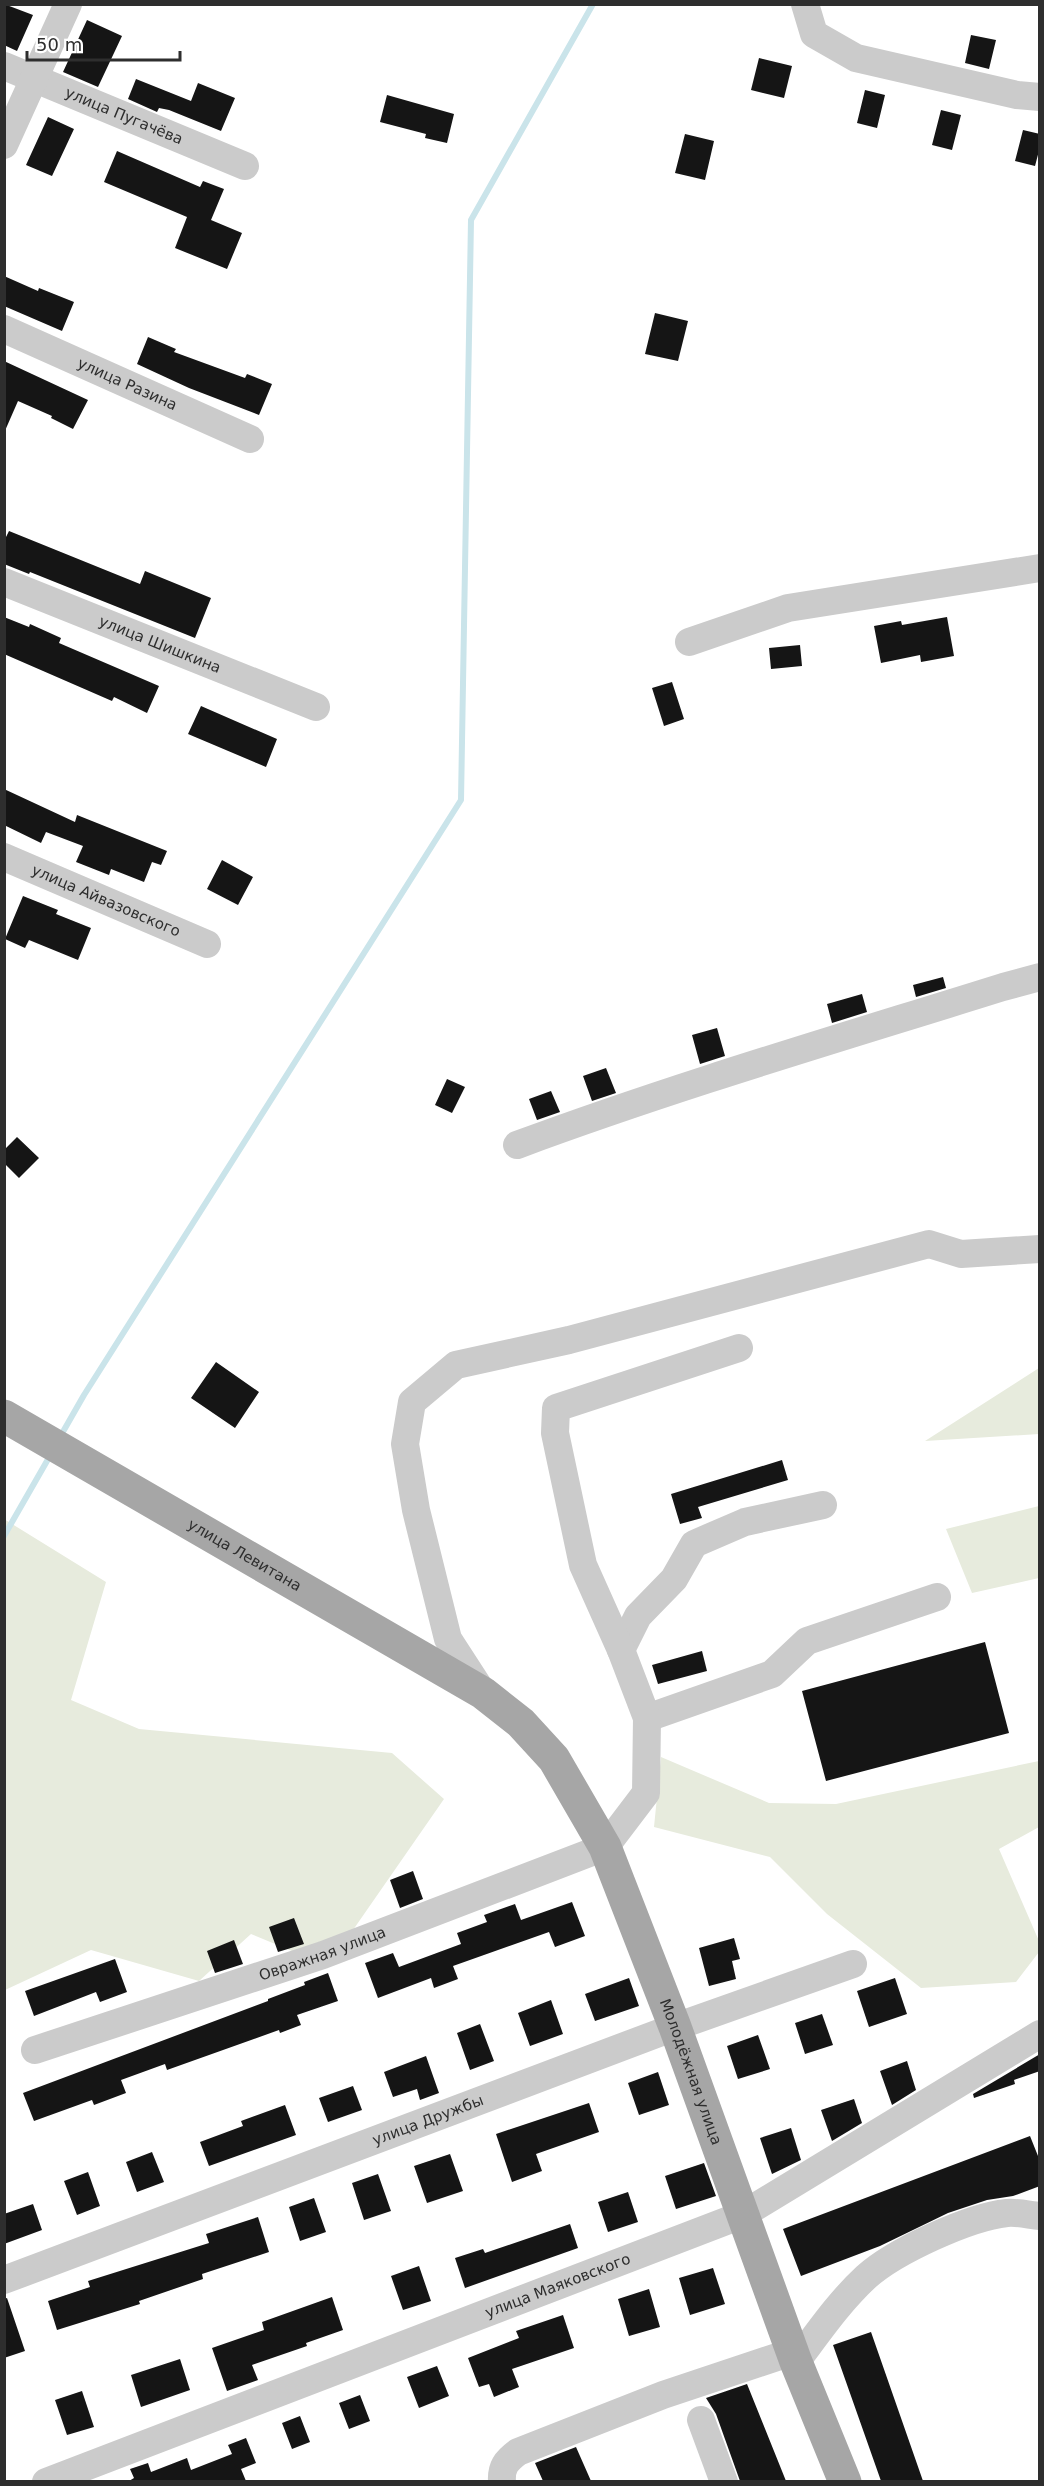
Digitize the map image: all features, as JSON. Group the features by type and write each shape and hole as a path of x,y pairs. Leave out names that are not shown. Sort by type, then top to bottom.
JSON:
{"main road":[{"name":"улица Левитана","path":"4,1416 483,1693"},
{"name":"Молодёжная улица","path":"483,1693 521,1723 554,1760 605,1847 675,2027 794,2357 845,2481"}],"street":[{"path":"4,145 68,4"},
{"path":"806,4 814,34 856,58 1017,95 1040,97"},
{"name":"улица Пугачёва","path":"4,66 245,166"},
{"name":"улица Разина","path":"4,329 250,439"},
{"path":"688,642 788,608 1040,568"},
{"name":"улица Шишкина","path":"4,582 316,707"},
{"name":"улица Айвазовского","path":"4,856 207,944"},
{"path":"516,1145 594,1116 714,1077 1040,977"},
{"path":"483,1693 448,1639 416,1510 405,1444 412,1402 456,1365 569,1340 929,1244 961,1254 1040,1250"},
{"path":"605,1847 646,1793 647,1718 621,1650 583,1565 555,1433 556,1408 739,1348"},
{"path":"621,1650 638,1616 674,1579 694,1544 745,1522 824,1505"},
{"path":"647,1718 772,1674 807,1641 937,1597"},
{"name":"Овражная улица","path":"34,2050 323,1955 605,1847"},
{"name":"улица Дружбы","path":"4,2280 675,2027 853,1964"},
{"name":"улица Маяковского","path":"46,2481 742,2215 1040,2034"},
{"path":"502,2481 502,2470 506,2461 518,2452 663,2395 794,2357 867,2277 902,2253 941,2234 984,2218 1008,2213 1040,2216"},
{"path":"701,2420 724,2481"}],"shaded area":[{"path":"1039,1368 1039,1434 925,1441"},
{"path":"1039,1506 1039,1578 972,1593 946,1529"},
{"path":"4,1519 106,1582 71,1700 139,1729 392,1753 444,1799 328,1966 251,1934 199,1981 91,1950 5,1990"},
{"path":"661,1757 769,1803 836,1804 1039,1761 1039,1827 999,1849 1039,1941 1039,1952 1016,1982 921,1988 827,1914 770,1857 654,1827"}],"building":[{"path":"4,4 33,15 17,51 4,45"},
{"path":"87,20 122,36 98,87 63,72"},
{"path":"971,35 996,40 989,69 965,63"},
{"path":"759,58 792,66 784,98 751,90"},
{"path":"136,79 191,101 198,83 235,98 221,131 169,110 159,108 157,112 128,99"},
{"path":"865,90 885,95 877,128 857,123"},
{"path":"387,95 454,114 447,143 425,138 426,134 380,122"},
{"path":"941,110 961,115 952,150 932,145"},
{"path":"48,117 74,129 52,176 26,165"},
{"path":"1023,130 1040,134 1040,147 1035,166 1015,161"},
{"path":"685,134 714,141 705,180 675,173"},
{"path":"117,151 200,187 203,181 224,189 211,220 242,233 227,269 175,248 187,217 104,182"},
{"path":"4,276 38,291 39,288 74,302 62,331 4,306"},
{"path":"655,313 688,321 678,361 645,354"},
{"path":"148,337 176,349 174,352 245,378 247,374 272,384 259,415 189,388 137,364"},
{"path":"4,361 88,400 73,429 51,418 52,416 18,401 4,433"},
{"path":"9,531 140,584 145,571 211,598 195,638 30,572 29,574 4,564 4,541"},
{"path":"4,617 29,627 30,624 61,638 59,643 159,686 147,713 114,697 112,701 4,654"},
{"path":"947,617 954,656 921,662 920,655 881,663 874,626 901,621 902,625"},
{"path":"800,645 802,666 771,669 769,648"},
{"path":"672,682 684,719 664,726 652,688"},
{"path":"201,706 277,739 266,767 188,734"},
{"path":"4,789 75,822 77,815 167,851 161,865 152,862 144,882 111,869 109,875 76,862 83,846 46,832 41,843 4,825"},
{"path":"222,860 253,877 238,905 207,889"},
{"path":"23,896 58,910 56,914 91,928 78,960 29,940 25,948 5,939"},
{"path":"943,977 946,988 916,997 913,985"},
{"path":"862,994 867,1012 832,1023 827,1004"},
{"path":"717,1028 725,1056 700,1064 692,1035"},
{"path":"606,1068 616,1093 592,1101 583,1076"},
{"path":"447,1079 465,1087 452,1113 435,1105"},
{"path":"551,1091 560,1112 537,1120 529,1099"},
{"path":"17,1137 39,1158 19,1178 4,1163 4,1150"},
{"path":"216,1362 259,1392 235,1428 191,1398"},
{"path":"782,1460 788,1480 698,1507 702,1518 680,1524 671,1494"},
{"path":"985,1642 1009,1733 826,1781 802,1691"},
{"path":"702,1651 707,1671 658,1684 652,1665"},
{"path":"413,1871 423,1899 400,1908 390,1880"},
{"path":"572,1902 585,1936 555,1947 549,1932 453,1966 458,1979 434,1988 431,1978 378,1998 365,1963 393,1953 399,1967 461,1944 457,1933 487,1922 484,1915 515,1904 521,1920"},
{"path":"294,1918 304,1944 278,1952 269,1927"},
{"path":"734,1938 740,1959 732,1961 736,1979 709,1986 699,1948"},
{"path":"234,1940 243,1964 215,1973 207,1951"},
{"path":"115,1959 127,1992 100,2002 96,1992 34,2016 25,1991"},
{"path":"328,1973 338,2001 297,2015 301,2025 280,2033 279,2030 167,2070 165,2064 121,2080 126,2093 94,2105 92,2100 34,2121 23,2093 268,2001 268,1999 305,1985 304,1982"},
{"path":"629,1978 639,2006 595,2021 585,1994"},
{"path":"895,1978 907,2014 869,2027 857,1991"},
{"path":"551,2000 563,2034 530,2046 518,2013"},
{"path":"822,2014 833,2045 805,2054 795,2023"},
{"path":"480,2024 494,2061 470,2070 457,2033"},
{"path":"758,2035 770,2069 738,2079 727,2046"},
{"path":"1040,2054 1040,2071 1014,2080 1015,2084 974,2098 973,2094"},
{"path":"426,2056 439,2093 420,2100 417,2089 393,2097 384,2072"},
{"path":"907,2061 916,2090 892,2105 880,2071"},
{"path":"658,2072 669,2105 639,2115 628,2083"},
{"path":"353,2086 362,2110 328,2122 319,2098"},
{"path":"854,2099 862,2123 832,2141 821,2110"},
{"path":"589,2103 599,2132 536,2154 542,2171 512,2182 496,2134"},
{"path":"285,2105 296,2135 209,2166 200,2142 243,2126 241,2121"},
{"path":"791,2128 801,2160 772,2174 760,2138"},
{"path":"1030,2136 1040,2161 1040,2186 1013,2196 987,2200 948,2213 880,2246 801,2276 783,2229"},
{"path":"152,2152 164,2182 137,2192 126,2162"},
{"path":"450,2154 463,2191 427,2203 414,2166"},
{"path":"704,2163 716,2196 676,2209 665,2176"},
{"path":"88,2172 100,2206 77,2215 64,2181"},
{"path":"378,2174 391,2211 364,2220 352,2183"},
{"path":"628,2192 638,2222 608,2232 598,2202"},
{"path":"314,2198 326,2232 300,2241 289,2207"},
{"path":"33,2204 42,2230 4,2244 4,2214"},
{"path":"258,2217 269,2252 202,2274 203,2279 139,2301 140,2304 57,2330 48,2301 90,2287 88,2281 209,2243 206,2234"},
{"path":"570,2224 578,2248 465,2288 455,2258 483,2249 485,2253"},
{"path":"419,2266 431,2301 403,2310 391,2276"},
{"path":"713,2268 725,2304 690,2315 679,2278"},
{"path":"649,2289 660,2327 629,2336 618,2299"},
{"path":"332,2297 343,2330 306,2343 307,2346 252,2365 258,2380 227,2391 212,2348 264,2330 262,2322"},
{"path":"7,2298 25,2351 4,2358 4,2299"},
{"path":"563,2315 574,2348 512,2369 519,2387 494,2397 489,2384 479,2387 468,2358 519,2338 516,2331"},
{"path":"871,2332 923,2481 881,2481 833,2345"},
{"path":"180,2359 190,2390 141,2407 131,2375"},
{"path":"437,2366 449,2396 419,2408 407,2377"},
{"path":"747,2384 786,2481 740,2481 716,2414 706,2398"},
{"path":"82,2391 94,2427 67,2435 55,2400"},
{"path":"360,2395 370,2421 349,2429 339,2403"},
{"path":"300,2416 310,2442 292,2449 282,2423"},
{"path":"246,2438 256,2463 241,2469 246,2481 129,2481 134,2478 130,2469 148,2463 151,2472 187,2458 191,2470 232,2454 228,2445"},
{"path":"576,2447 591,2481 543,2481 535,2463"}],"waterway":[{"path":"60,1437 84,1395 461,800 471,220 593,4"},
{"path":"4,1536 51,1454"}]}
